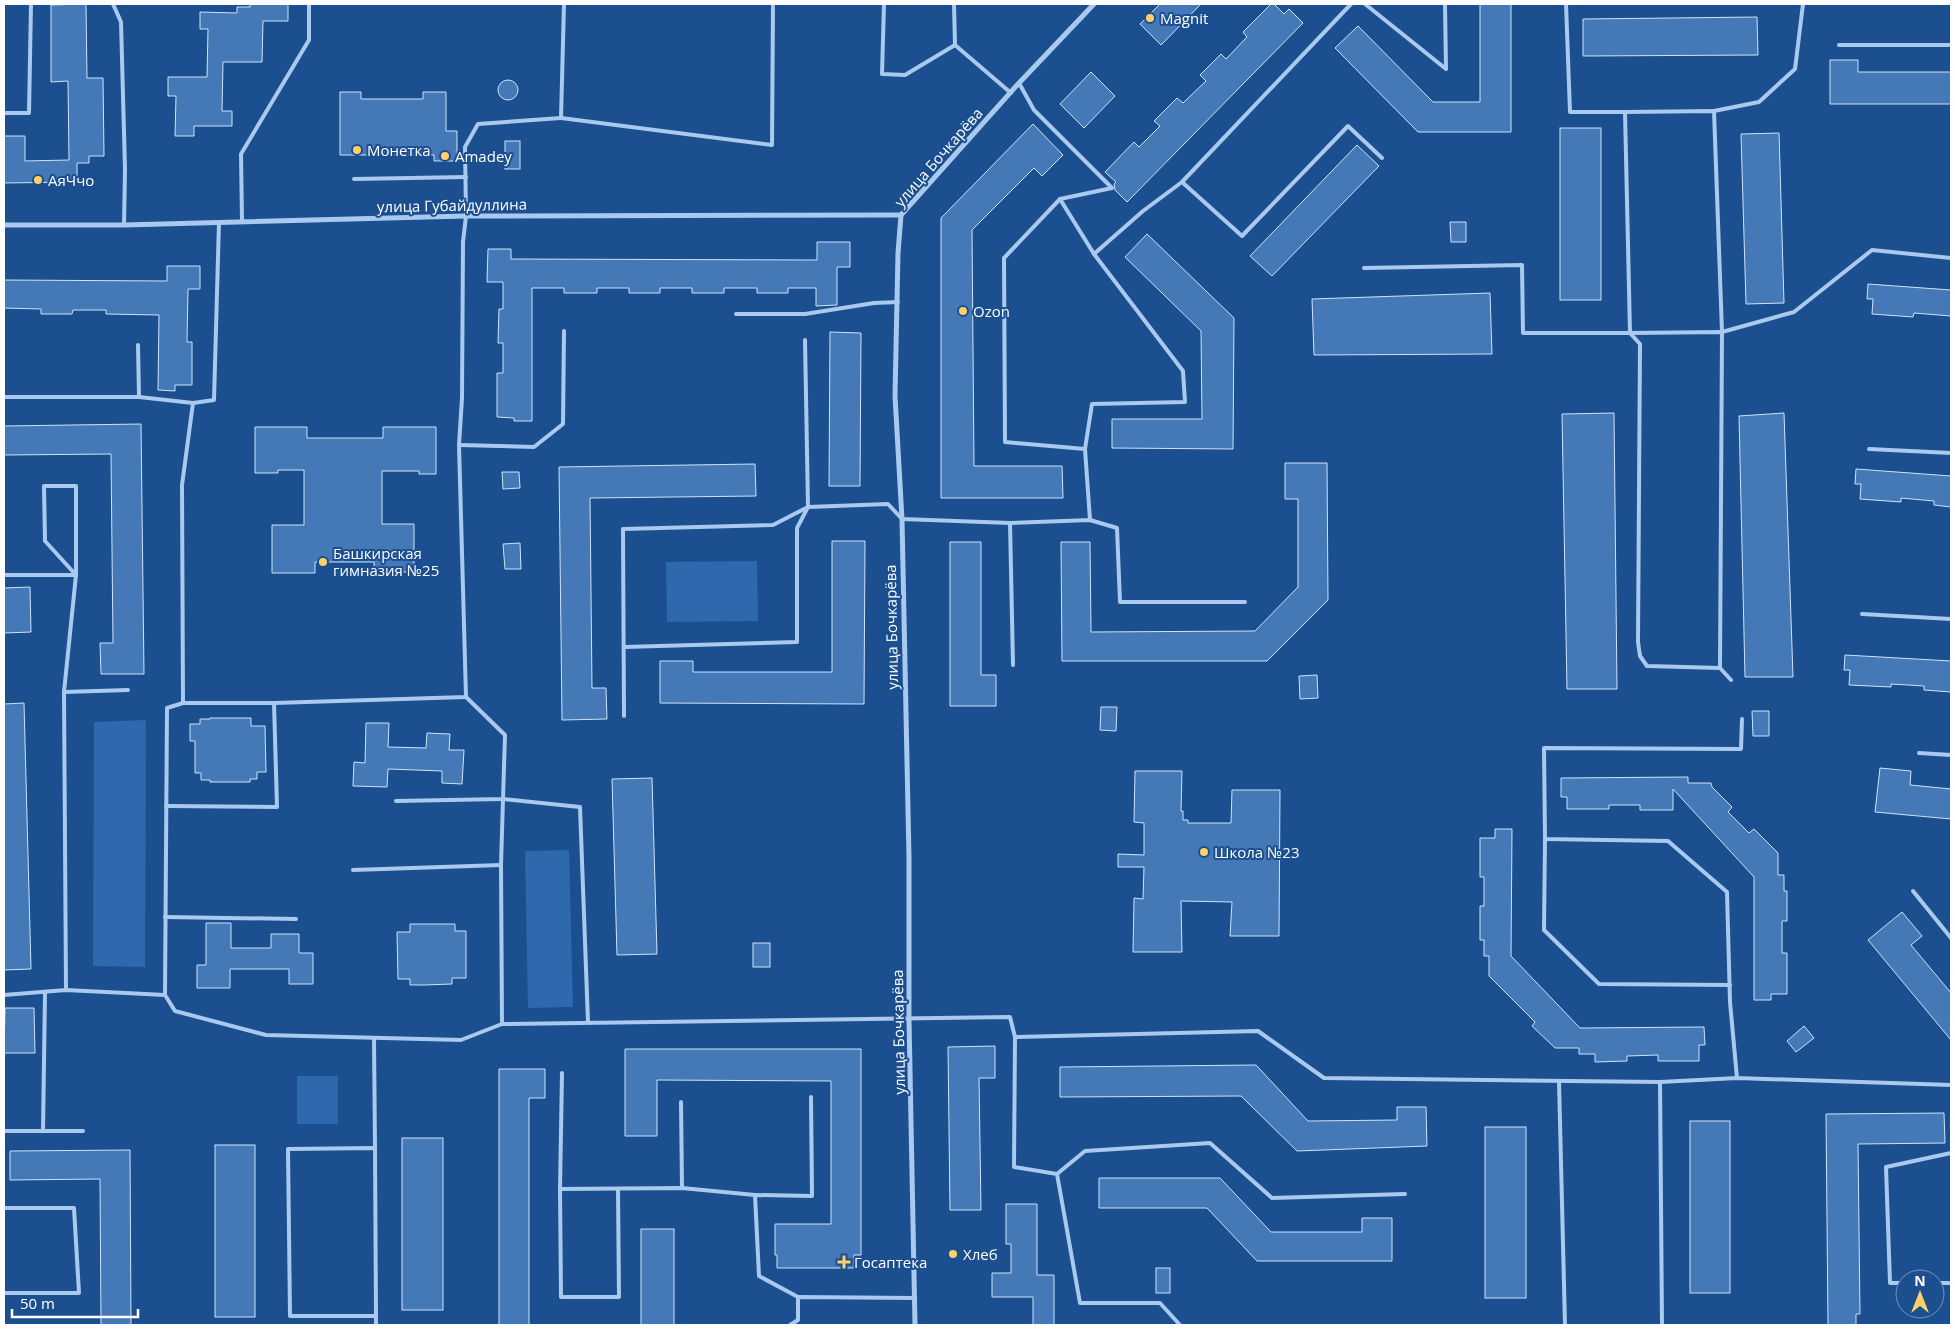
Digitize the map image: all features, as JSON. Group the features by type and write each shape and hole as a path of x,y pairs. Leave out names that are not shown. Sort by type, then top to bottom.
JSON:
{"street":[{"name":"улица Бочкарёва","path":"915,1325 909,1019 909,858 902,518 895,396 898,253 901,214 1019,83 1094,4"},
{"name":"улица Губайдуллина","path":"4,225 124,225 466,216 901,214"}],"lane":[{"path":"4,113 29,113 31,4"},
{"path":"113,4 121,22 124,225"},
{"path":"242,221 241,154 309,40 309,4"},
{"path":"561,118 564,4"},
{"path":"502,1024 501,865 505,735 466,697 459,445 462,398 463,242 466,216 465,147 478,124 561,118 772,145 773,4"},
{"path":"884,4 882,74 905,75 955,45"},
{"path":"954,4 955,45 1011,93"},
{"path":"1094,254 1143,211 1182,182 1352,4"},
{"path":"1365,4 1446,69 1445,5"},
{"path":"1566,4 1570,112 1714,111 1759,102 1795,69 1803,4"},
{"path":"1839,45 1951,45"},
{"path":"1019,83 1034,110 1112,188 1060,199 1004,258 1005,442 1085,449"},
{"path":"1714,111 1722,332 1720,668 1731,680"},
{"path":"1625,112 1630,333 1640,344 1638,632 1640,656 1647,666 1720,668"},
{"path":"1182,182 1242,236 1348,126 1382,158"},
{"path":"354,179 466,177"},
{"path":"1060,199 1094,254 1184,372 1185,402 1092,404 1085,449 1090,520"},
{"path":"4,398 139,398 193,403 214,400 219,222"},
{"path":"1364,268 1522,265 1523,333 1722,332 1794,312 1872,250 1951,258"},
{"path":"736,314 805,314 874,303 898,302"},
{"path":"459,445 534,447 563,424 564,332"},
{"path":"624,647 797,642 797,528 808,507 806,340"},
{"path":"138,345 139,398"},
{"path":"183,703 182,485 193,403"},
{"path":"1869,449 1951,453"},
{"path":"66,990 64,692 76,575 76,486 44,486 46,542 76,575"},
{"path":"624,716 623,530 773,525 808,507 888,504 902,518 1010,523 1090,520 1118,528 1120,602 1245,602"},
{"path":"1010,523 1013,664"},
{"path":"4,575 76,575"},
{"path":"1862,614 1951,619"},
{"path":"64,692 128,690"},
{"path":"466,697 274,703 183,703 167,708 165,994 175,1011 266,1035 461,1040 502,1024 1010,1017 1015,1037 1014,1167 1057,1174 1084,1151 1210,1142 1272,1198 1405,1194"},
{"path":"166,806 277,807 274,703"},
{"path":"1730,985 1599,984 1544,930 1544,748 1741,749 1742,719"},
{"path":"1919,753 1951,755"},
{"path":"396,801 503,799 580,807 588,1022"},
{"path":"1545,839 1668,841 1727,892 1730,985 1737,1078"},
{"path":"353,870 501,865"},
{"path":"1913,890 1951,938"},
{"path":"165,917 296,919"},
{"path":"4,995 66,990 165,994"},
{"path":"43,1131 45,993"},
{"path":"1015,1037 1258,1032 1324,1078 1660,1082 1737,1078 1951,1086"},
{"path":"374,1038 376,1325"},
{"path":"562,1073 561,1297 619,1297 618,1189"},
{"path":"1559,1081 1565,1325"},
{"path":"1660,1082 1662,1325"},
{"path":"560,1189 682,1188 755,1195 812,1196 811,1097"},
{"path":"681,1102 682,1188"},
{"path":"4,1131 83,1131"},
{"path":"375,1148 288,1149 290,1316 376,1316"},
{"path":"1895,1284 1890,1284 1886,1166 1951,1153"},
{"path":"1057,1174 1080,1303 1160,1303 1180,1325"},
{"path":"755,1195 759,1276 798,1297 915,1298"},
{"path":"4,1208 74,1208 79,1293 4,1293"},
{"path":"790,1325 798,1320 798,1297"}],"shaded area":[{"path":"757,561 758,621 667,622 666,562"},
{"path":"146,720 145,967 93,966 94,722"},
{"path":"569,850 573,1007 528,1008 525,851"},
{"path":"297,1076 338,1076 338,1124 297,1124"}],"building":[{"path":"86,4 87,78 103,78 104,156 89,156 89,163 77,163 77,182 4,183 4,136 25,136 25,161 69,160 68,81 51,82 51,5"},
{"path":"250,4 288,4 288,21 263,21 262,62 223,62 222,111 232,111 232,126 194,126 194,136 175,136 176,96 168,96 168,77 207,77 208,29 200,29 200,12 237,13 237,7 250,7"},
{"path":"1160,4 1201,4 1161,45 1140,24"},
{"path":"1271,4 1274,4 1284,14 1289,9 1303,23 1127,202 1115,190 1114,184 1116,182 1105,172 1134,142 1139,147 1160,126 1154,121 1177,98 1183,103 1206,81 1200,75 1221,54 1226,59 1247,37 1243,32"},
{"path":"1480,4 1511,4 1511,132 1418,132 1335,48 1358,26 1433,102 1480,102"},
{"path":"1757,17 1758,55 1583,56 1583,19"},
{"path":"1830,60 1858,60 1858,72 1951,72 1951,104 1830,104"},
{"path":"1091,72 1115,96 1084,128 1060,104"},
{"path":"508,80 515,83 518,90 515,97 508,100 501,97 498,90 501,83"},
{"path":"340,92 361,92 361,99 423,99 423,92 446,92 446,131 457,131 457,161 434,161 434,155 340,155"},
{"path":"1033,124 1063,155 1042,176 1034,168 972,230 974,466 1062,466 1063,498 941,498 941,218"},
{"path":"1560,128 1601,128 1601,300 1560,300"},
{"path":"1779,133 1784,303 1746,304 1741,134"},
{"path":"505,141 520,141 520,169 505,169"},
{"path":"1357,145 1379,166 1272,276 1250,256"},
{"path":"1450,222 1466,222 1466,242 1451,242"},
{"path":"1147,234 1234,318 1233,449 1112,448 1112,419 1202,419 1201,331 1125,257"},
{"path":"817,242 850,242 850,267 837,267 837,305 816,306 816,288 788,288 788,293 757,293 757,288 724,288 724,293 692,293 692,288 660,288 660,293 629,293 629,288 597,288 597,293 564,293 564,288 532,288 532,421 514,421 514,418 497,417 497,373 503,373 503,343 498,343 499,309 503,309 503,282 487,282 488,249 511,249 511,259 817,260"},
{"path":"167,266 200,266 200,289 188,289 187,342 192,342 192,385 175,385 175,391 158,390 159,315 106,314 106,310 73,310 72,314 41,314 41,309 4,308 4,280 167,281"},
{"path":"1868,284 1951,290 1951,316 1914,313 1913,317 1872,314 1873,299 1867,299"},
{"path":"1490,293 1492,354 1314,355 1312,299"},
{"path":"830,332 861,333 860,486 829,486"},
{"path":"1614,413 1617,689 1567,689 1562,414"},
{"path":"1784,413 1793,677 1745,677 1739,416"},
{"path":"141,424 144,674 101,674 100,643 113,643 111,454 4,455 4,426"},
{"path":"255,427 307,427 307,438 383,438 383,427 436,427 436,474 419,474 419,471 382,471 382,524 414,524 414,572 374,572 374,562 315,562 315,573 272,573 272,525 304,525 304,470 278,470 278,473 255,473"},
{"path":"1285,463 1327,463 1328,600 1267,661 1062,661 1061,542 1090,542 1091,632 1255,631 1298,587 1298,499 1285,499"},
{"path":"755,464 756,496 590,498 592,688 606,688 607,719 562,720 559,467"},
{"path":"1856,469 1951,476 1951,507 1934,505 1934,501 1901,498 1901,502 1860,499 1861,484 1855,484"},
{"path":"502,472 519,472 520,488 503,489"},
{"path":"832,541 865,541 864,704 660,703 660,661 693,661 693,672 832,672"},
{"path":"950,542 981,542 981,675 996,675 996,706 950,706"},
{"path":"520,543 521,569 505,569 503,544"},
{"path":"30,587 31,632 4,633 4,588"},
{"path":"1845,655 1951,661 1951,692 1924,690 1924,686 1891,684 1891,687 1849,685 1850,670 1844,670"},
{"path":"1317,675 1318,698 1300,699 1299,676"},
{"path":"24,703 31,969 4,970 4,704"},
{"path":"1101,707 1117,707 1116,731 1100,730"},
{"path":"1752,711 1769,711 1769,736 1753,736"},
{"path":"251,718 251,726 265,726 266,772 257,772 257,779 250,779 250,782 210,782 210,780 201,780 201,773 195,773 195,741 190,741 190,724 200,724 200,719"},
{"path":"366,723 389,723 388,747 426,748 427,733 450,734 449,750 464,750 462,784 442,783 442,771 388,769 387,787 353,786 354,762 365,763"},
{"path":"1880,768 1911,771 1910,785 1951,789 1951,819 1875,812"},
{"path":"1135,771 1182,771 1181,811 1183,811 1183,820 1188,820 1188,823 1231,823 1232,790 1280,790 1279,936 1230,936 1232,902 1181,901 1182,952 1133,952 1134,898 1143,899 1144,867 1118,867 1118,854 1144,855 1144,823 1134,822"},
{"path":"1688,777 1688,783 1711,783 1712,787 1732,807 1728,812 1749,833 1754,829 1778,853 1778,875 1784,875 1784,891 1787,891 1787,921 1782,921 1782,953 1787,953 1787,994 1771,994 1771,1000 1754,1000 1754,877 1673,789 1673,810 1640,810 1640,805 1609,805 1609,809 1567,809 1567,797 1561,797 1561,778"},
{"path":"652,778 657,954 617,955 612,779"},
{"path":"1495,829 1512,829 1511,956 1580,1028 1704,1027 1705,1045 1699,1045 1699,1061 1658,1061 1658,1055 1627,1056 1627,1061 1595,1062 1595,1054 1579,1054 1579,1048 1555,1048 1532,1026 1535,1022 1489,976 1489,956 1484,956 1484,940 1480,940 1480,906 1484,906 1484,877 1480,877 1480,838 1495,838"},
{"path":"1902,912 1922,936 1911,945 1951,993 1951,1040 1868,940"},
{"path":"206,923 231,923 231,948 271,948 271,934 299,934 299,953 313,953 313,984 289,984 289,969 230,969 230,988 197,988 197,965 206,965"},
{"path":"410,924 455,924 455,931 466,931 466,978 452,978 452,984 424,985 410,985 410,979 398,979 397,932 410,932"},
{"path":"753,943 770,943 770,967 753,967"},
{"path":"5,1008 34,1008 35,1053 4,1053"},
{"path":"1804,1026 1814,1038 1796,1052 1787,1041"},
{"path":"995,1046 995,1078 979,1078 981,1210 950,1210 948,1047"},
{"path":"625,1049 861,1049 861,1255 854,1255 854,1268 777,1268 777,1255 775,1255 775,1224 831,1224 831,1081 657,1080 657,1136 625,1136"},
{"path":"1256,1065 1308,1121 1397,1120 1397,1107 1426,1107 1427,1146 1297,1151 1241,1096 1060,1097 1060,1067"},
{"path":"499,1069 545,1069 545,1098 529,1098 529,1325 499,1325"},
{"path":"1944,1113 1945,1143 1858,1144 1860,1314 1856,1314 1856,1325 1828,1325 1826,1114"},
{"path":"1690,1121 1730,1121 1730,1293 1690,1293"},
{"path":"1485,1127 1526,1127 1526,1298 1485,1298"},
{"path":"402,1138 443,1138 443,1310 402,1310"},
{"path":"215,1145 255,1145 255,1317 215,1317"},
{"path":"130,1150 131,1325 101,1325 100,1179 10,1180 10,1151"},
{"path":"1099,1178 1220,1178 1271,1232 1362,1232 1362,1218 1392,1218 1392,1261 1257,1261 1207,1208 1099,1208"},
{"path":"1006,1204 1037,1204 1037,1275 1054,1275 1054,1325 1033,1325 1033,1297 992,1297 992,1273 1011,1273 1011,1244 1006,1244"},
{"path":"641,1229 674,1229 674,1325 641,1325"},
{"path":"1156,1268 1170,1268 1170,1293 1156,1293"}],"place":[{"name":"Magnit","path":"1150,18"},
{"name":"Монетка","path":"357,150"},
{"name":"Amadey","path":"445,156"},
{"name":"АяЧчо","path":"38,180"},
{"name":"Ozon","path":"963,311"},
{"name":"Башкирская гимназия №25","path":"323,562"},
{"name":"Школа №23","path":"1204,852"},
{"name":"Хлеб","path":"953,1254"},
{"name":"Госаптека","path":"844,1262"}]}
